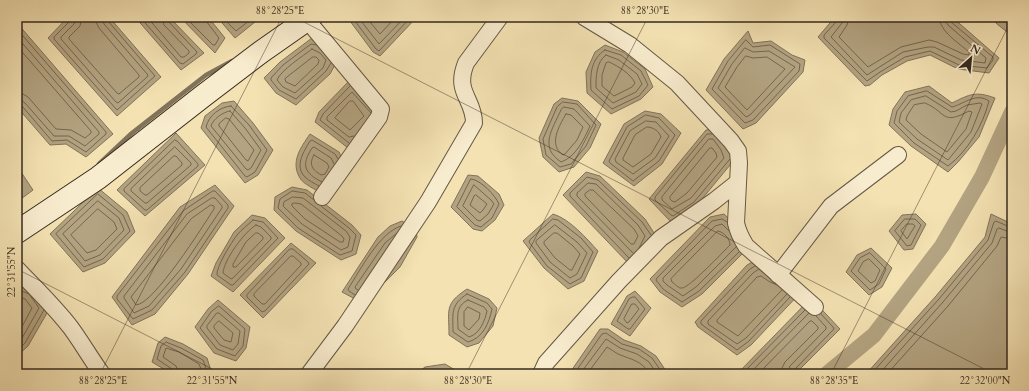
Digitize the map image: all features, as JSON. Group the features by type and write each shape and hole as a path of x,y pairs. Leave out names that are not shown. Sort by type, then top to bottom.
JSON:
{"street":[{"path":"309,374 345,326 428,202 474,123 474,114 462,89 463,71 466,63 500,17"},
{"path":"584,17 630,45 676,84 731,142 738,152 740,163 736,222 738,231 746,246 815,307"},
{"path":"17,232 98,178 261,52 309,18 380,109 379,117 322,197"},
{"path":"778,274 831,206 898,155"},
{"path":"541,374 546,363 608,293 661,238 714,202 738,182"},
{"path":"17,269 59,312 102,374"}],"water":[{"path":"68,17 109,17 161,77 117,116 48,38"},
{"path":"135,17 169,17 204,53 181,70"},
{"path":"180,17 208,17 225,38 215,53"},
{"path":"217,17 259,17 260,18 235,38"},
{"path":"347,17 417,17 380,56 373,52"},
{"path":"835,17 952,17 999,58 989,73 958,69 930,55 907,61 882,75 870,85 865,86 818,37"},
{"path":"991,17 1012,17 1012,36 997,24"},
{"path":"17,23 113,134 86,157 66,144 50,145 17,107"},
{"path":"748,31 753,43 771,41 792,55 805,60 803,72 756,123 743,129 706,90 724,59"},
{"path":"312,38 326,45 336,63 330,74 296,105 276,93 264,78 280,62"},
{"path":"605,45 623,52 645,69 653,87 641,99 611,114 587,93 586,72 595,52"},
{"path":"349,81 384,116 348,148 315,122 319,112"},
{"path":"929,86 952,103 973,94 995,98 979,137 948,172 911,146 889,125 893,109 905,92"},
{"path":"562,98 578,101 601,124 590,148 574,167 559,172 543,157 539,138 554,104"},
{"path":"234,101 273,150 258,175 245,183 201,128 205,116 222,103"},
{"path":"645,111 661,114 681,133 662,164 634,186 603,163 624,124"},
{"path":"717,129 735,159 697,205 671,222 649,199 706,130"},
{"path":"176,133 205,165 145,216 117,190"},
{"path":"310,134 339,152 346,168 321,193 306,184 297,172 296,160 300,149"},
{"path":"17,166 33,190 17,202"},
{"path":"586,172 600,176 645,219 656,236 630,265 563,195"},
{"path":"468,175 478,176 499,194 504,205 495,220 482,231 473,229 451,207"},
{"path":"215,185 234,206 188,274 155,314 132,325 112,297 180,207"},
{"path":"292,187 307,190 352,225 361,235 356,254 341,260 296,231 274,210 275,197"},
{"path":"98,188 127,212 135,232 105,263 83,272 50,234"},
{"path":"553,214 566,220 598,251 584,281 568,289 544,268 523,241"},
{"path":"724,214 741,230 748,248 702,294 682,307 660,292 650,279 710,217"},
{"path":"916,214 926,224 913,249 904,250 889,231 902,215"},
{"path":"991,214 1012,224 1012,374 866,374 936,296 985,237"},
{"path":"252,215 265,218 285,238 233,292 211,276 216,263 234,232"},
{"path":"402,221 416,230 417,237 400,267 370,297 357,300 342,292 378,237 390,226"},
{"path":"291,243 316,263 263,318 240,295"},
{"path":"871,248 892,268 882,287 869,295 846,272 857,255"},
{"path":"760,258 777,269 792,275 803,290 751,345 737,355 698,327 695,322 747,265"},
{"path":"17,279 51,306 28,346 17,356"},
{"path":"467,289 489,299 497,308 493,326 479,343 467,347 449,335 449,308 454,299"},
{"path":"635,291 651,308 630,336 611,324 627,296"},
{"path":"811,298 840,329 795,374 737,374"},
{"path":"218,300 250,327 246,348 236,361 214,353 195,327 208,309"},
{"path":"600,329 608,329 624,340 641,346 656,356 668,374 569,374"},
{"path":"165,337 183,344 207,358 212,374 172,374 152,362 158,343"},
{"path":"445,364 462,374 416,374 425,367"}],"waterway":[{"path":"99,164 132,133 206,75 232,61"},
{"path":"827,374 874,335 942,246 982,177 1012,112"}]}
